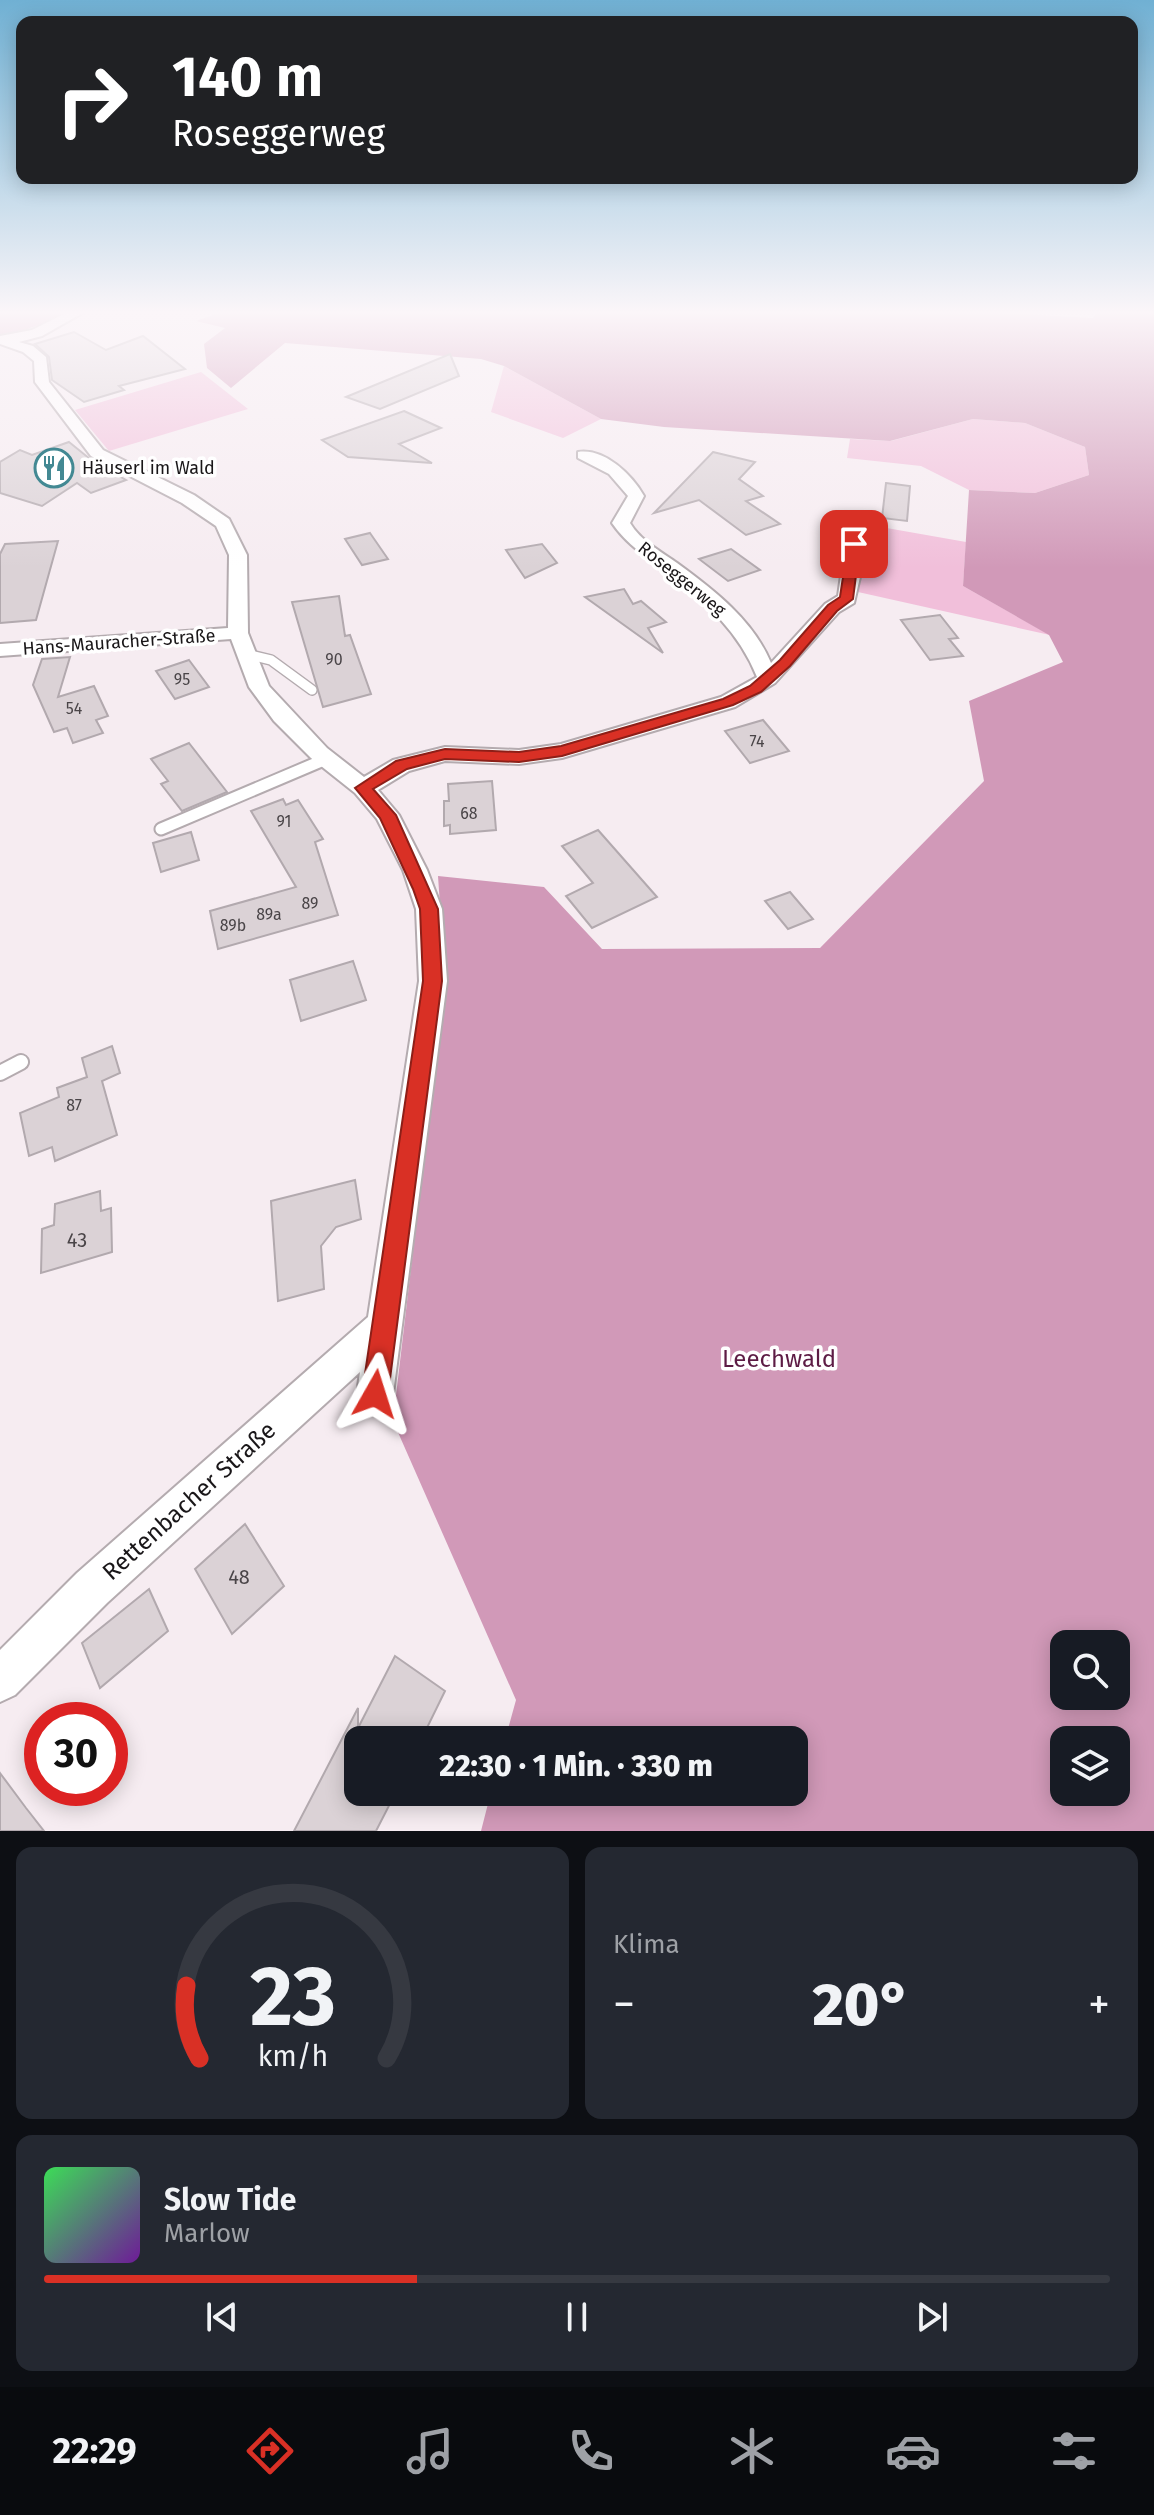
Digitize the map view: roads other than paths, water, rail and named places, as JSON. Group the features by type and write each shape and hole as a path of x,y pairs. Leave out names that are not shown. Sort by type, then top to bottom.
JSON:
{"street":[{"path":"53,396 97,453 188,499 223,523 238,555 242,644 259,687 282,716 326,759 363,788 387,815 429,909 433,981 375,1394"},
{"name":"Roseggerweg","path":"584,455 614,469 629,482 636,496 621,523 631,538 742,628 761,655 768,679"},
{"path":"363,788 401,765 445,754 519,757 562,751 728,702 768,679 832,608 847,599 854,564 855,524"},
{"name":"Hans-Mauracher-Straße","path":"0,650 205,638 242,644"},
{"name":"Rettenbacher Straße","path":"0,1680 92,1588 382,1328"}],"lane":[{"path":"242,644 271,660 312,690"},
{"path":"161,829 326,759"},
{"path":"0,1073 21,1062"}],"place":[{"name":"Häuserl im Wald","path":"54,468"}],"park label":[{"name":"Leechwald","path":"779,1359"}]}
